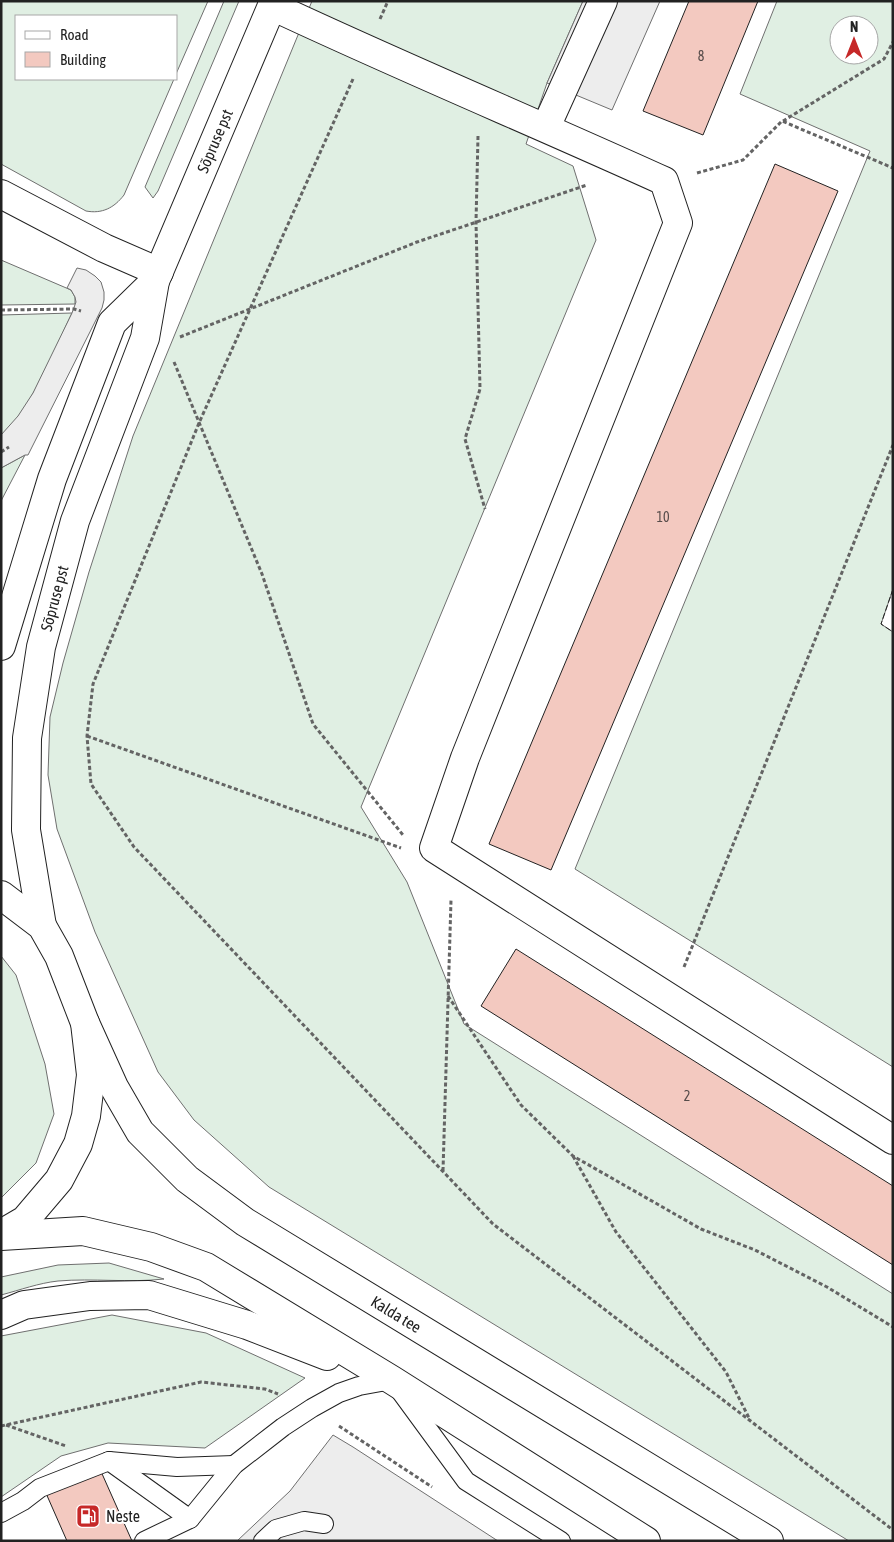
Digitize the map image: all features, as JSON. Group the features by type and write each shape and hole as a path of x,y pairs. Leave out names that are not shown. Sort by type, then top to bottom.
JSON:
{"street":[{"path":"546,127 603,1"},
{"path":"273,4 366,50 546,127 664,181 678,223 466,758 427,851 671,999 893,1140"},
{"name":"Sõpruse pst","path":"42,926 26,830 27,738 41,647 75,521 145,338 157,277 273,4"},
{"path":"1,194 157,277"},
{"name":"Sõpruse pst","path":"1,646 52,479 112,323 157,277"},
{"path":"1,579 52,479"},
{"path":"1,895 42,926 60,956 85,1023 91,1075 86,1116 78,1144 60,1180 24,1220 1,1235"},
{"name":"Kalda tee","path":"85,1023 114,1087 140,1132 187,1180 245,1222 769,1541"},
{"path":"1,1235 83,1231 152,1247 206,1267 392,1380 646,1541"},
{"path":"1,1315 24,1305 90,1296 150,1294 247,1325 392,1380"}],"lane":[{"path":"144,1541 190,1519 234,1465 312,1408 339,1393 359,1386 392,1380 466,1480 561,1541"},
{"path":"1,1513 23,1501 40,1488 109,1461 177,1467 234,1465"},
{"path":"109,1461 190,1519"},
{"path":"263,1541 276,1529 304,1521 324,1524"}],"path":[{"path":"388,1 199,423 93,684 87,736 91,784 134,847 493,1224 893,1530"},
{"path":"664,181 743,160 782,122 884,60 893,42"},
{"path":"485,509 465,439 480,389 476,222 478,127 486,102"},
{"path":"782,122 893,168"},
{"path":"179,338 417,242 585,185 595,185"},
{"path":"1,310 74,309 87,312"},
{"path":"199,423 262,574 313,724 427,851"},
{"path":"671,999 893,445"},
{"path":"1,452 9,447"},
{"path":"87,736 427,851"},
{"path":"443,1172 451,897"},
{"path":"448,996 520,1105 573,1156 701,1229 755,1250 828,1288 893,1327"},
{"path":"573,1156 616,1232 726,1372 750,1421"},
{"path":"5,1425 109,1461"}],"green space":[{"path":"1,1 208,1 178,69 178,15 15,15 15,80 174,80 124,195 112,207 97,212 86,211 1,164"},
{"path":"224,1 239,1 158,191 153,198 145,187"},
{"path":"312,1 583,1 547,83 526,144 573,166 596,240 361,807 407,882 464,1024 893,1294 893,1541 849,1541 269,1187 194,1120 158,1072 95,932 57,829 48,775 50,717 89,572 133,436"},
{"path":"777,1 893,1 893,589 881,624 893,632 893,1067 575,869 870,151 740,94"},
{"path":"1,260 71,290 75,297 75,304 1,305"},
{"path":"72,313 31,396 11,426 1,435 1,315"},
{"path":"25,455 1,501 1,468"},
{"path":"1,956 16,975 45,1064 54,1114 36,1163 1,1198"},
{"path":"109,1263 164,1279 138,1281 58,1281 1,1295 1,1277 58,1265"},
{"path":"112,1315 206,1333 305,1378 205,1448 108,1443 61,1456 1,1497 1,1336"}],"shaded area":[{"path":"583,1 660,1 612,110 547,83"},
{"path":"77,268 86,270 101,282 104,292 102,308 28,455 1,468 1,435 18,416 33,393 72,313 76,302 75,297 71,290 67,288"},
{"path":"333,1435 498,1541 237,1541 290,1491"}],"building":[{"path":"689,1 758,1 703,135 643,111"},
{"path":"775,164 838,191 551,870 489,844"},
{"path":"516,949 893,1186 893,1265 481,1006"},
{"name":"Neste","path":"99,1467 132,1541 67,1541 45,1491"}],"fence":[{"path":"893,589 881,624 893,632"}],"place":[{"name":"Neste","path":"88,1516"}]}
